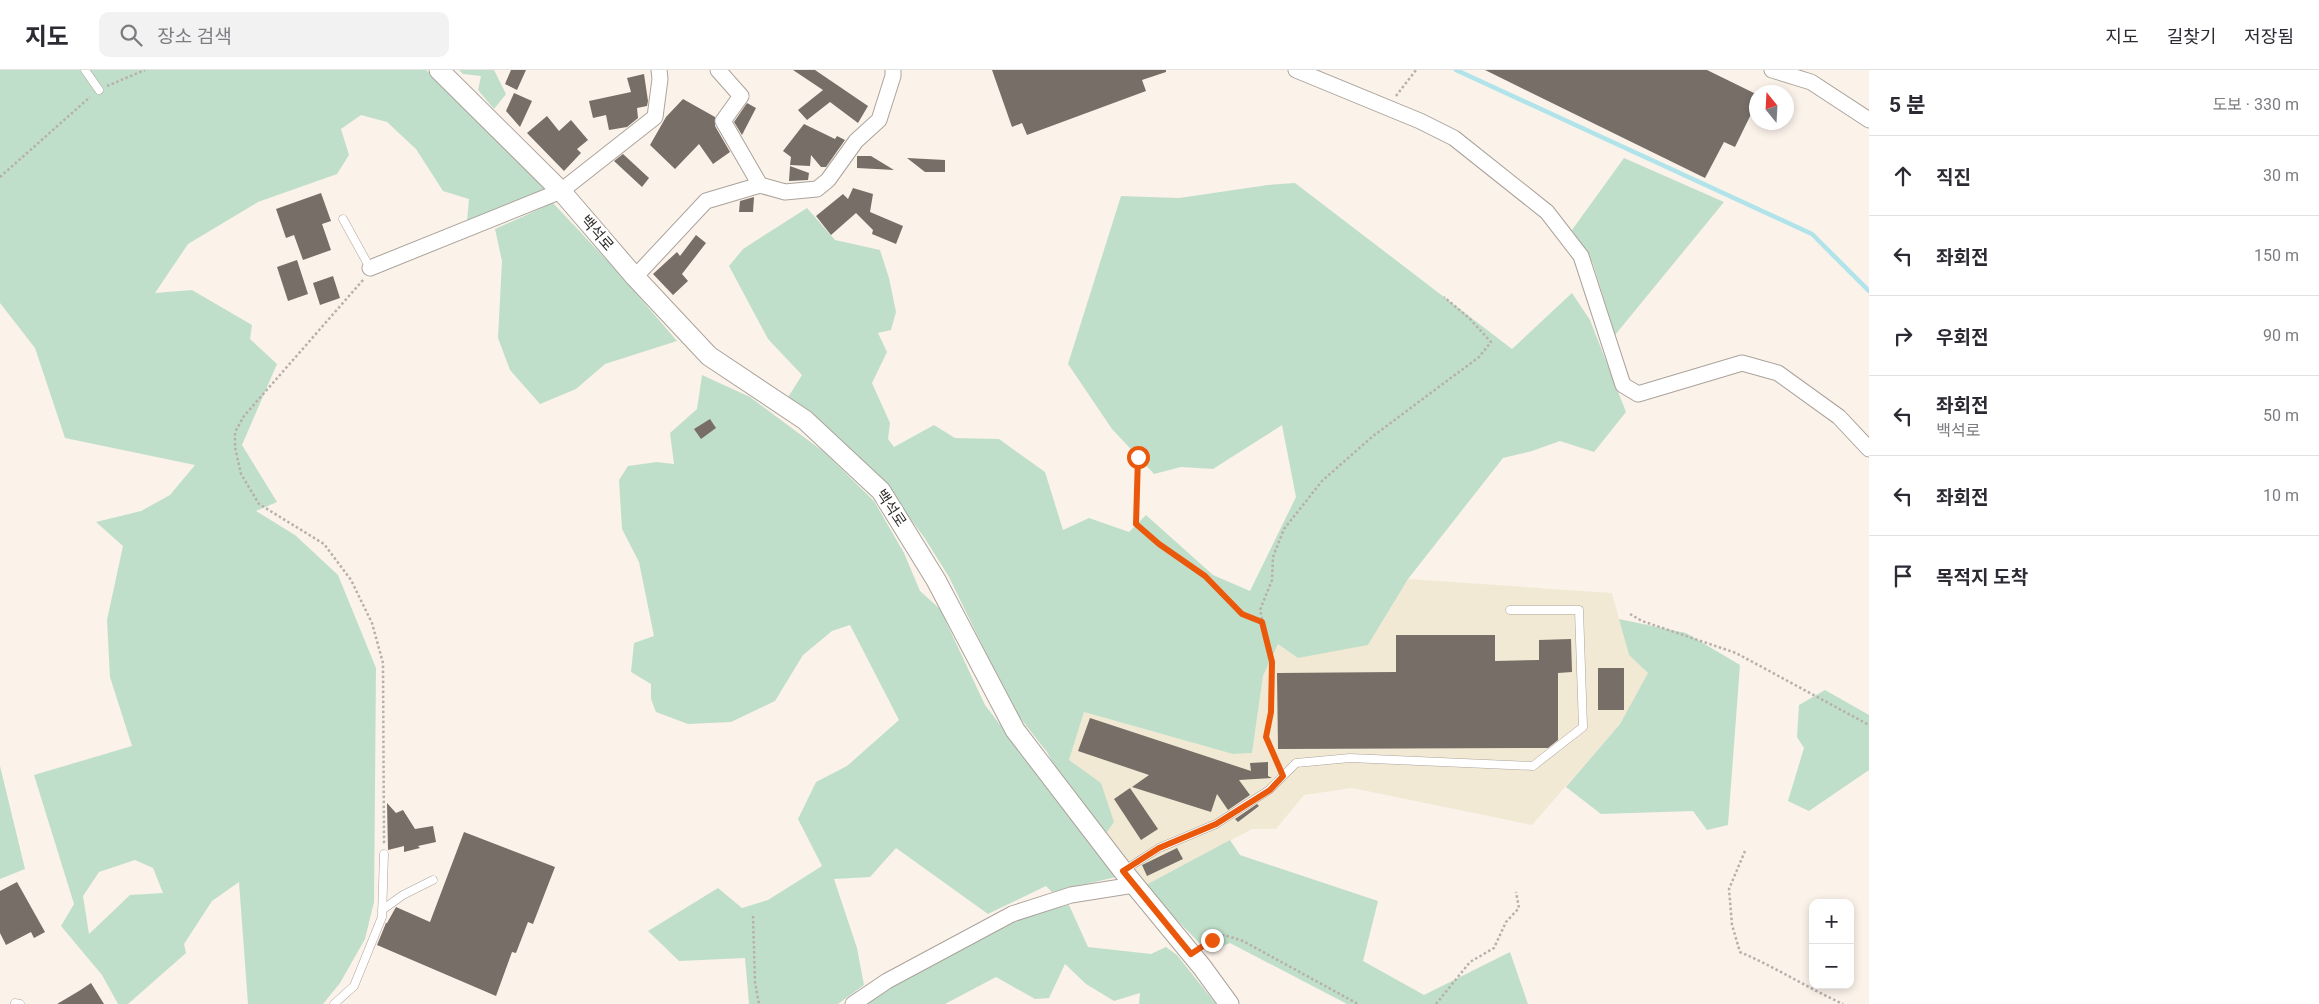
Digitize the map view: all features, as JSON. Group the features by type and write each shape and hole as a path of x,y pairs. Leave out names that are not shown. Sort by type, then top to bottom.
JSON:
{"street":[{"name":"백석로","path":"439,70 561,191 635,277 709,356 805,420 881,491 936,580 1015,730 1128,878 1191,954 1229,1004"},
{"path":"370,268 561,191 656,117 660,78 659,70"},
{"path":"718,70 740,96 723,121 760,185"},
{"path":"635,277 706,201 760,185 785,192 817,189 828,180 856,141 879,120 893,76 893,70"},
{"path":"1296,70 1387,107 1454,138 1547,212 1581,256 1623,385 1638,394 1742,363 1778,373 1839,417 1869,449"},
{"path":"1772,70 1811,82 1869,120"},
{"path":"853,1004 887,981 1012,914 1128,878"}],"lane":[{"path":"85,70 99,90"},
{"path":"343,219 370,268"},
{"path":"1128,878 1159,848 1216,824 1270,790 1296,763 1350,758 1533,766 1583,727 1579,610 1510,610"},
{"path":"334,1004 354,986 382,916 384,854"},
{"path":"382,910 403,894 432,880"}],"path":[{"path":"0,177 99,90 145,70"},
{"path":"1387,107 1416,70"},
{"path":"370,268 361,283 244,416 235,432 235,447 241,474 259,504 324,544 351,580 372,623 383,663 384,854"},
{"path":"1283,776 1266,737 1271,712 1272,662 1260,610 1272,580 1273,557 1284,529 1322,481 1373,436 1479,357 1491,342 1469,318 1444,296"},
{"path":"1138,457 1136,524 1159,544 1205,576 1242,614 1262,622"},
{"path":"1630,614 1642,621 1736,653 1869,725"},
{"path":"1745,851 1729,889 1732,925 1740,952 1773,966 1803,986 1843,1004"},
{"path":"1436,1004 1470,962 1494,948 1506,922 1519,908 1516,892"},
{"path":"752,916 755,982 759,1004"},
{"path":"1191,954 1224,935 1243,941 1358,1004"}],"shaded area":[{"path":"1408,579 1612,593 1629,655 1648,673 1620,724 1532,825 1352,788 1304,795 1276,829 1252,829 1144,886 1105,835 1069,760 1084,712 1233,754 1252,753 1263,676 1278,643 1368,645"}],"green space":[{"path":"0,70 426,70 469,110 546,189 467,221 469,199 443,191 416,149 387,122 361,115 341,129 349,155 337,174 258,202 188,244 155,293 192,290 252,325 250,339 277,364 242,445 277,502 256,511 295,535 338,575 376,668 374,902 365,939 340,983 323,1004 248,1004 239,882 212,901 184,944 186,953 128,1004 118,1004 102,975 61,926 74,904 34,775 132,746 110,677 107,620 123,546 96,522 141,511 170,495 195,465 65,438 35,348 0,303","holes":["135,860 153,868 163,893 130,895 89,934 83,896 99,872"]},
{"path":"459,70 494,70 506,94 494,109 478,90 481,76 463,74"},
{"path":"1624,158 1724,202 1615,335 1593,264 1572,230"},
{"path":"1295,183 1512,349 1572,293 1590,320 1626,412 1594,452 1560,441 1532,451 1503,458 1408,579 1368,645 1298,658 1278,644 1263,676 1252,753 1233,754 1084,712 1069,760 1101,783 1114,822 1105,835 1061,778 1047,752 1013,709 949,577 924,537 884,484 787,399 802,375 768,339 729,266 743,249 807,208 835,240 880,250 889,278 896,312 891,330 878,333 887,352 872,383 890,423 888,439 894,447 934,425 955,438 999,439 1045,472 1063,530 1089,518 1129,532 1146,515 1213,575 1250,591 1296,497 1282,425 1213,469 1181,467 1154,474 1112,429 1068,364 1121,196 1179,198"},
{"path":"553,203 616,270 677,341 605,364 576,389 540,404 510,370 498,338 502,261 495,229"},
{"path":"702,375 750,397 824,452 874,501 904,553 920,591 940,609 985,705 1116,877 1052,892 1046,886 988,914 896,848 870,877 834,879 857,948 864,985 838,1004 749,1004 745,958 679,961 648,931 718,888 742,908 768,900 822,866 798,819 816,782 847,766 899,720 850,625 832,631 803,655 775,701 731,722 688,724 656,712 651,699 651,684 631,672 634,643 654,636 639,562 622,529 619,480 628,466 657,462 674,464 670,433 697,409"},
{"path":"1619,619 1686,633 1740,665 1728,825 1707,830 1693,811 1601,814 1566,787 1620,724 1648,673 1629,655"},
{"path":"1825,690 1869,715 1869,770 1809,811 1788,801 1804,748 1797,737 1799,705"},
{"path":"0,766 25,869 0,879"},
{"path":"1230,840 1240,855 1378,901 1363,961 1424,995 1510,952 1528,1004 1347,1004 1230,943 1208,952 1144,886"},
{"path":"1069,905 1088,947 1151,954 1166,947 1177,955 1216,1004 1139,1004 1140,993 1114,1001 1086,984 1065,964 1049,998 1035,999 996,977 945,1004 863,1004 894,983 994,930 1031,913"}],"building":[{"path":"511,70 526,70 517,90 505,84"},
{"path":"793,70 815,70 868,106 858,123 830,102 807,120 798,110 823,90"},
{"path":"992,70 1166,70 1166,72 1142,80 1146,91 1027,135 1022,123 1012,127"},
{"path":"1485,70 1707,70 1749,91 1749,118 1735,147 1724,142 1705,178"},
{"path":"644,74 648,101 647,106 637,108 638,118 627,127 609,130 606,115 593,118 589,101 631,92 627,78"},
{"path":"514,93 532,101 520,127 506,111"},
{"path":"683,99 715,117 715,126 730,152 713,164 699,144 675,169 650,145 666,117"},
{"path":"747,103 756,108 742,135 734,122"},
{"path":"547,116 559,131 571,120 588,140 577,149 581,153 564,171 527,133"},
{"path":"804,124 835,139 837,136 845,140 826,167 821,167 811,155 810,166 790,165 791,157 783,151"},
{"path":"623,154 649,178 642,187 614,161"},
{"path":"857,156 871,156 894,170 857,168"},
{"path":"907,158 945,160 945,172 925,172"},
{"path":"790,166 809,173 808,180 789,181"},
{"path":"853,188 873,194 870,212 903,226 896,244 872,234 873,230 856,213 831,235 816,216 843,194 848,199"},
{"path":"321,193 331,221 322,224 331,250 303,260 294,235 286,238 276,209"},
{"path":"754,197 753,212 739,212 740,201"},
{"path":"696,235 706,243 682,274 688,281 673,295 653,274 677,252 680,256"},
{"path":"297,260 308,294 288,301 277,267"},
{"path":"333,276 340,298 320,305 313,283"},
{"path":"710,419 716,428 701,439 694,429"},
{"path":"1396,635 1495,635 1495,661 1539,660 1539,640 1571,639 1572,672 1558,673 1558,740 1548,748 1278,749 1277,673 1396,672"},
{"path":"1598,668 1624,668 1624,710 1598,710"},
{"path":"1090,718 1251,771 1250,763 1268,762 1268,776 1272,778 1239,780 1250,795 1228,810 1217,794 1211,812 1132,787 1149,775 1078,751"},
{"path":"1130,788 1158,829 1141,840 1114,799"},
{"path":"387,803 396,813 403,810 415,829 433,826 436,842 418,846 420,848 404,852 404,846 388,850"},
{"path":"1257,804 1259,806 1238,822 1235,819"},
{"path":"464,832 555,867 533,924 528,922 516,953 512,952 496,996 377,945 386,923 396,907 430,922"},
{"path":"1177,848 1183,859 1147,876 1142,865"},
{"path":"17,882 45,932 34,938 31,932 6,945 0,933 0,891"},
{"path":"91,983 104,1004 57,1004 79,991"}],"waterway":[{"path":"1456,70 1812,234 1869,291"}],"route":[{"path":"1138,457 1136,524 1159,544 1205,576 1242,614 1262,622 1272,662 1271,712 1266,737 1283,776 1270,790 1216,824 1159,848 1123,871 1191,954 1212,940"}]}
